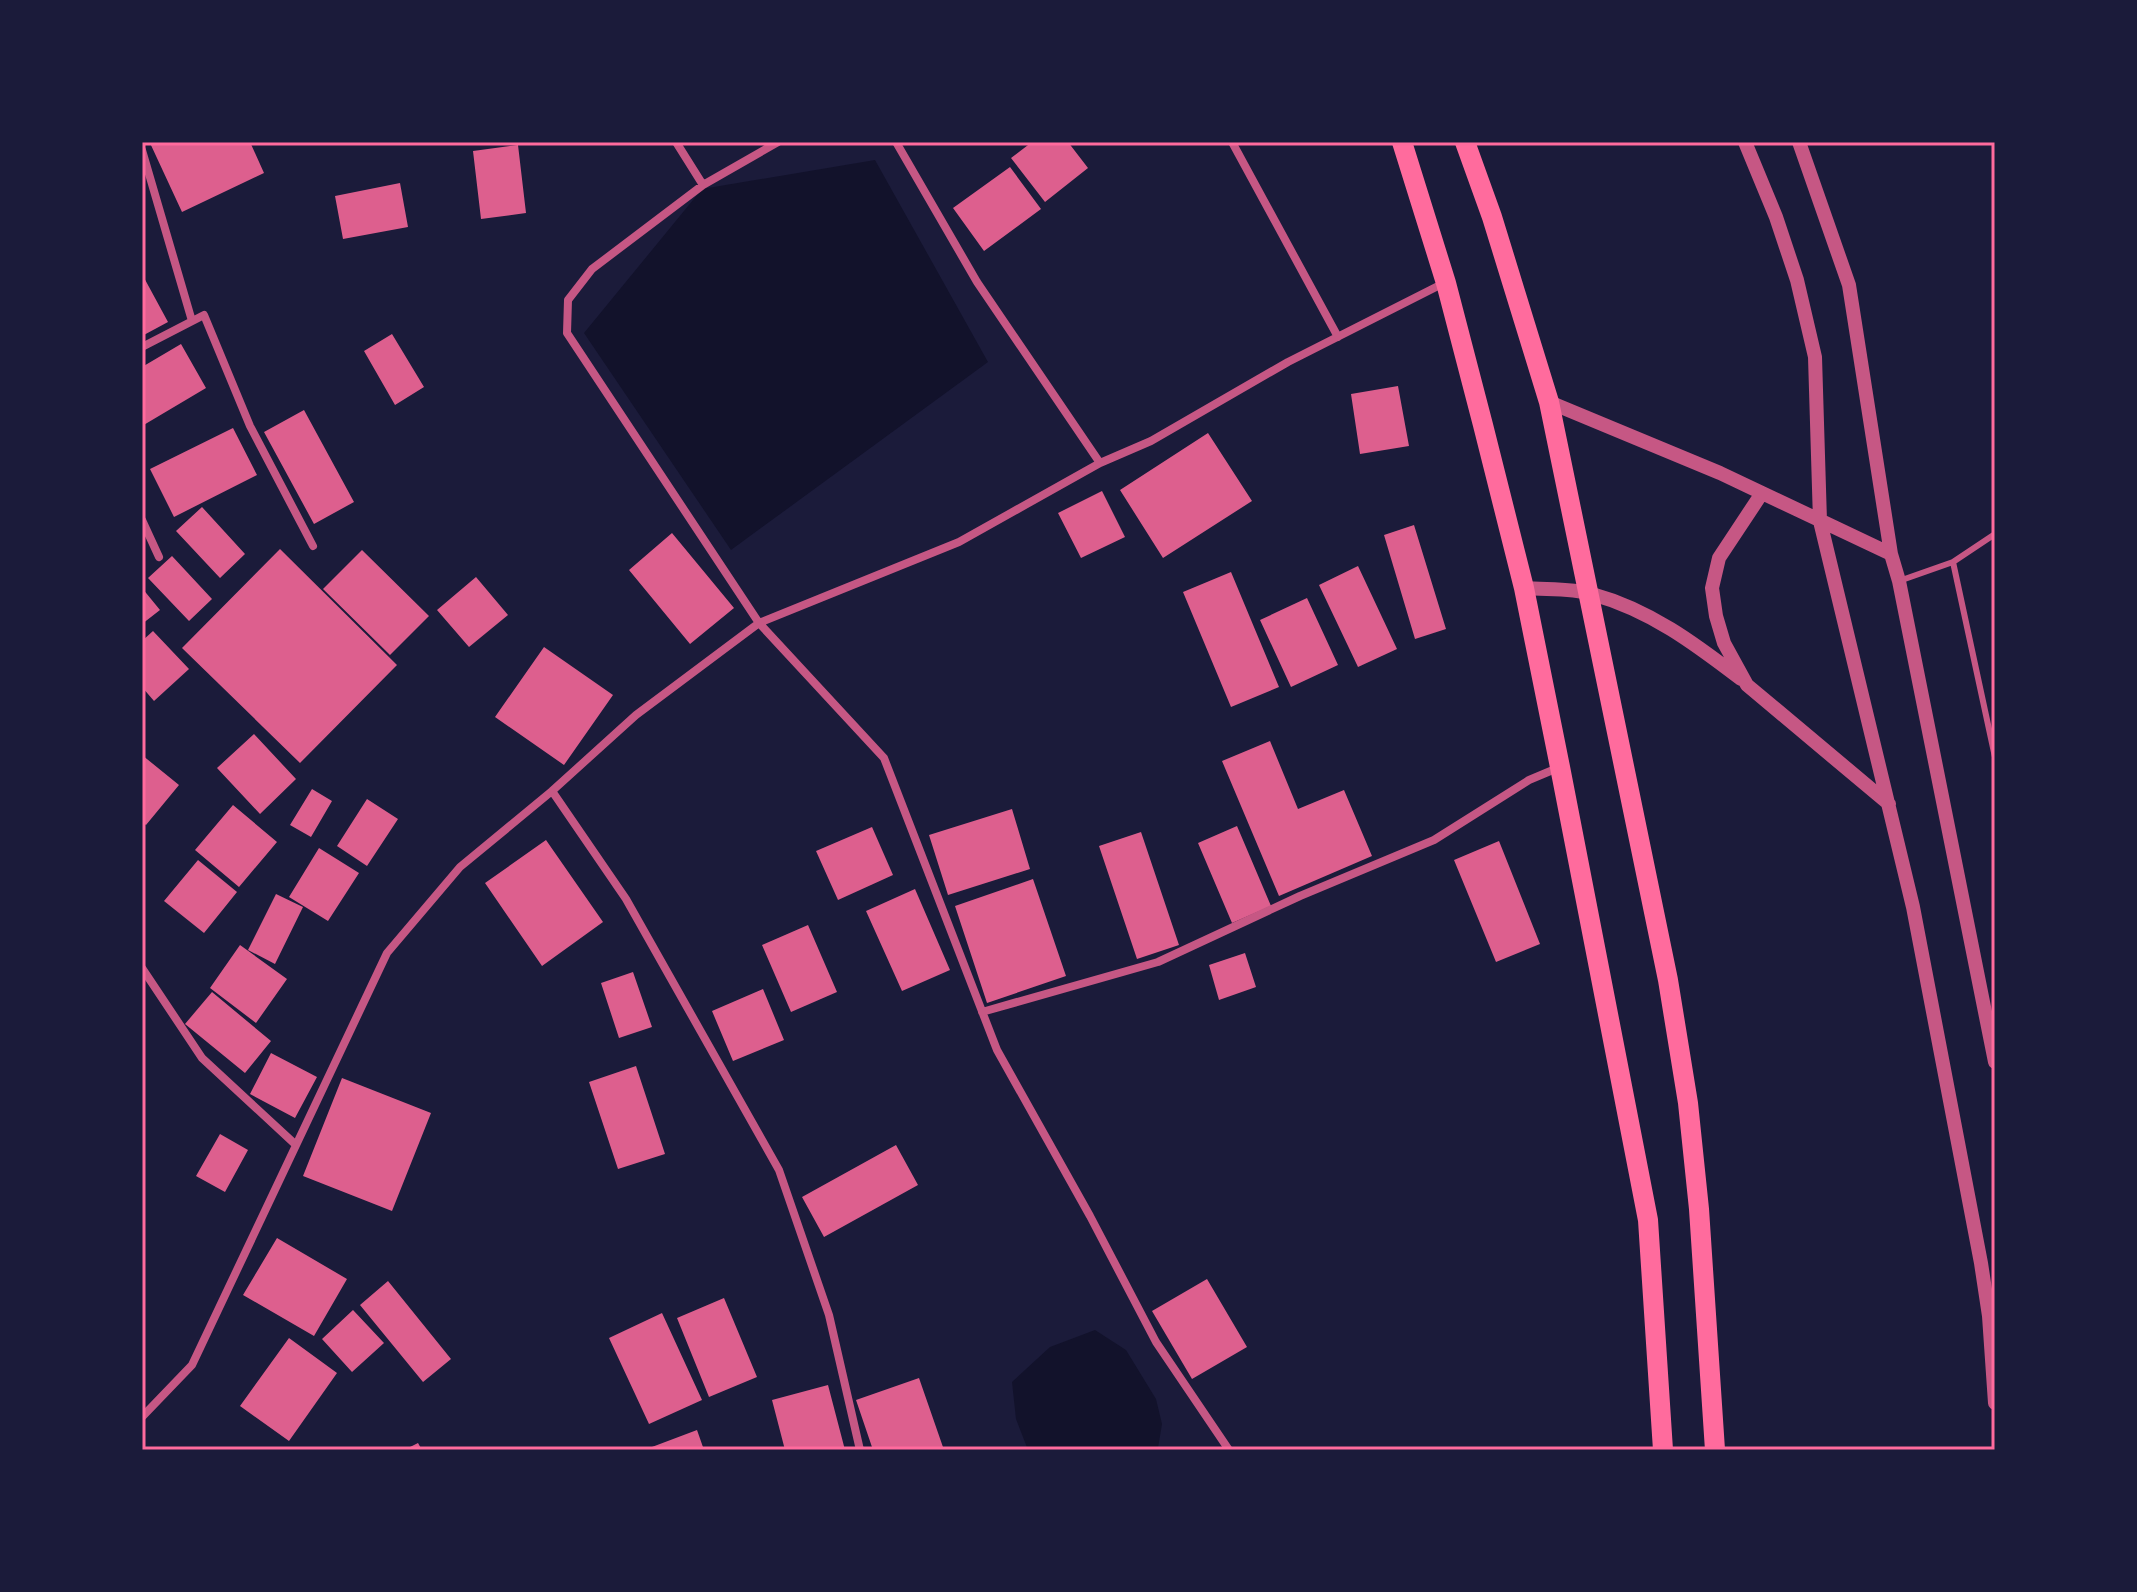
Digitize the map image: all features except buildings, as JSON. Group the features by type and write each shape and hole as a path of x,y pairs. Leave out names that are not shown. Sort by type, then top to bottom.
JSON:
{"main road":[{"path":"1402,142 1446,283 1524,588 1560,767 1648,1220 1663,1450"},
{"path":"1465,142 1492,217 1549,402 1668,980 1688,1103 1699,1209 1715,1450"}],"street":[{"path":"676,142 703,185"},
{"path":"778,142 703,185 592,269 568,300 567,333 759,623 884,758 997,1050 1156,1342 1229,1450"},
{"path":"896,142 977,282 1100,463"},
{"path":"1232,142 1338,337"},
{"path":"1745,142 1776,217 1797,280 1815,357 1820,521 1913,907 1981,1263 1989,1316 1995,1403"},
{"path":"1799,142 1849,285 1891,554 1899,581 1995,1062"},
{"path":"142,150 192,321"},
{"path":"142,1417 192,1365 387,953 460,867 552,791 636,715 759,623 959,542 1100,463 1151,441 1288,362 1446,283"},
{"path":"142,347 204,315 250,426 313,546"},
{"path":"1549,402 1762,493 1891,554"},
{"path":"1747,685 1724,643 1712,588 1719,558 1762,493"},
{"path":"142,520 159,557"},
{"path":"1524,588 1589,593 1652,615 1693,641 1890,804"},
{"path":"982,1012 1158,962 1300,896 1434,840 1529,780 1560,767"},
{"path":"552,791 626,899 779,1170 829,1315 860,1450"},
{"path":"142,968 202,1058 296,1145"}],"lane":[{"path":"1899,581 1953,562 1995,534"},
{"path":"1953,562 1995,757"}],"shaded area":[{"path":"875,160 988,362 731,550 584,333 702,189"},
{"path":"1095,1330 1126,1350 1156,1399 1162,1424 1158,1448 1028,1450 1016,1419 1012,1382 1050,1347"}]}
